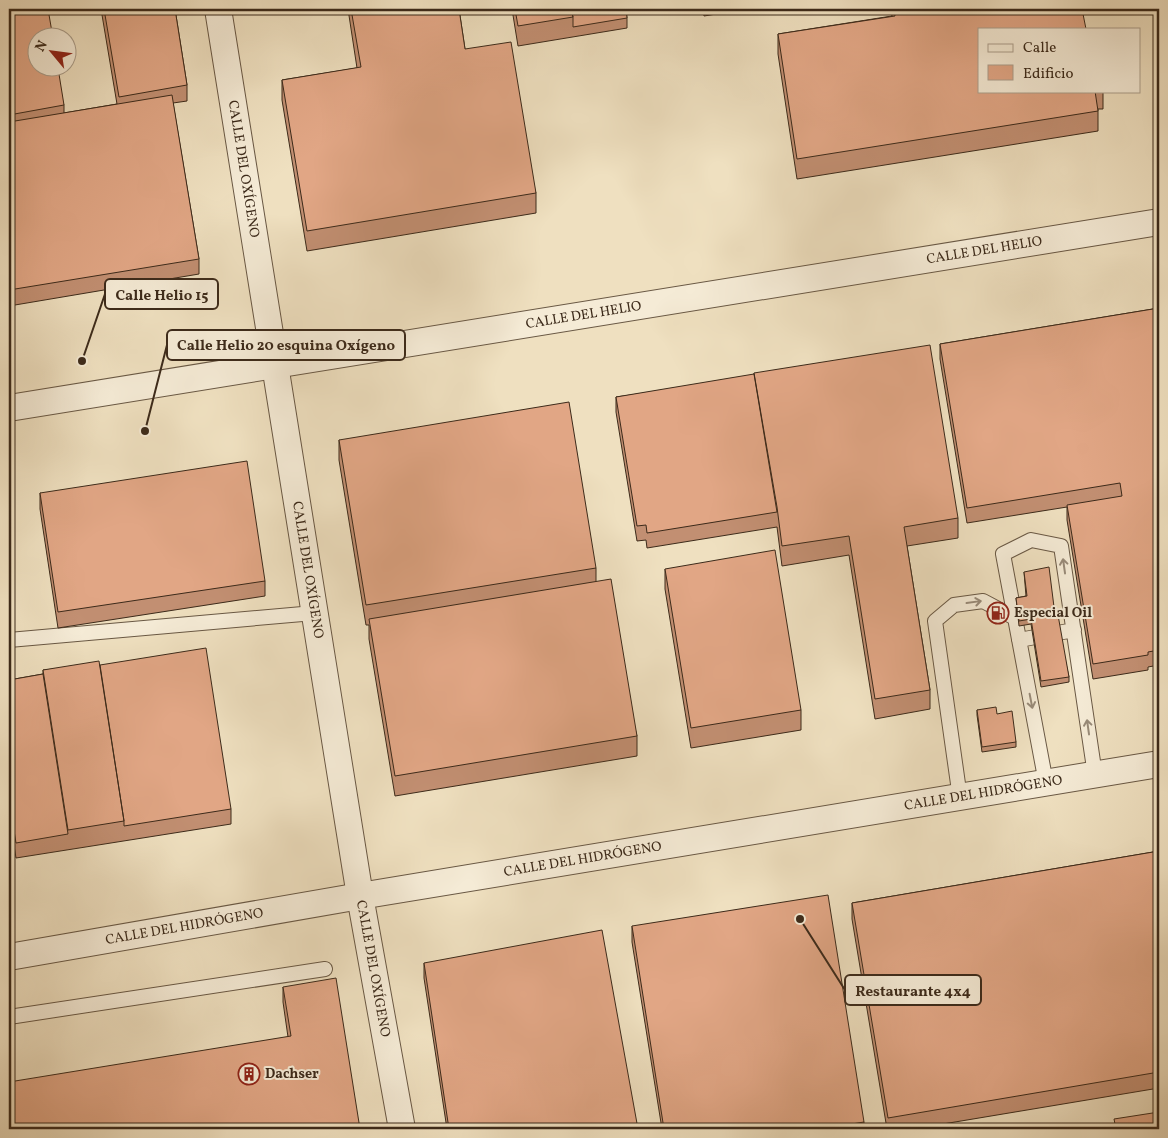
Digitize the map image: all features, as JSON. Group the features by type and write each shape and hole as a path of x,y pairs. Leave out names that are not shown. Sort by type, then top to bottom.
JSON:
{"street":[{"name":"CALLE DEL OXÍGENO","path":"218,9 360,896 402,1129"},
{"name":"CALLE DEL HELIO","path":"9,408 1159,222"},
{"name":"CALLE DEL HIDRÓGENO","path":"9,957 360,896 1159,764"}],"lane":[{"path":"1046,783 1029,668 1019,640 1003,554 1031,540 1061,546 1074,630 1073,661 1095,775"},
{"path":"960,798 935,621 954,605 983,601 1015,618"},
{"path":"9,640 314,613"},
{"path":"1019,640 1074,630"},
{"path":"9,1017 325,969"}],"building":[{"path":"9,9 48,9 51,28 28,28 28,78 60,78 64,105 9,115"},
{"path":"104,9 175,9 187,85 119,97"},
{"path":"351,9 459,9 465,49 511,42 536,193 307,231 282,80 361,67"},
{"path":"515,9 571,9 573,17 518,26"},
{"path":"571,9 626,9 627,18 573,27"},
{"path":"894,9 1082,9 1086,28 978,28 978,92 1095,92 1098,111 797,159 778,34 895,16"},
{"path":"172,95 199,259 9,290 9,122"},
{"path":"1159,308 1159,650 1148,652 1148,655 1093,664 1067,505 1122,496 1120,483 967,508 940,344"},
{"path":"930,345 958,518 904,527 930,690 875,699 849,536 782,546 754,373"},
{"path":"754,374 777,512 647,533 646,525 637,526 616,397"},
{"path":"569,402 596,568 366,605 339,440"},
{"path":"247,461 265,581 58,612 40,493"},
{"path":"775,550 801,710 691,728 665,569"},
{"path":"1049,567 1055,615 1058,615 1069,677 1041,681 1031,619 1019,621 1016,598 1027,596 1024,572"},
{"path":"611,579 637,736 395,776 369,619"},
{"path":"206,648 231,809 124,826 100,665"},
{"path":"99,661 124,821 68,830 43,670"},
{"path":"43,674 68,834 16,843 9,799 9,680"},
{"path":"996,707 997,714 1012,711 1016,742 982,747 977,710"},
{"path":"1159,851 1159,1072 888,1118 852,903"},
{"path":"828,895 864,1122 821,1129 664,1129 632,926"},
{"path":"602,930 638,1129 449,1129 424,963"},
{"name":"Dachser","path":"336,978 360,1129 9,1129 9,1082 291,1036 283,987"},
{"path":"1159,1112 1159,1129 1116,1129 1114,1119"}],"place":[{"name":"Calle Helio 15","path":"82,361"},
{"name":"Calle Helio 20 esquina Oxígeno","path":"145,431"},
{"name":"Especial Oil","path":"998,613"},
{"name":"Restaurante 4x4","path":"800,919"},
{"name":"Dachser","path":"249,1074"}]}
